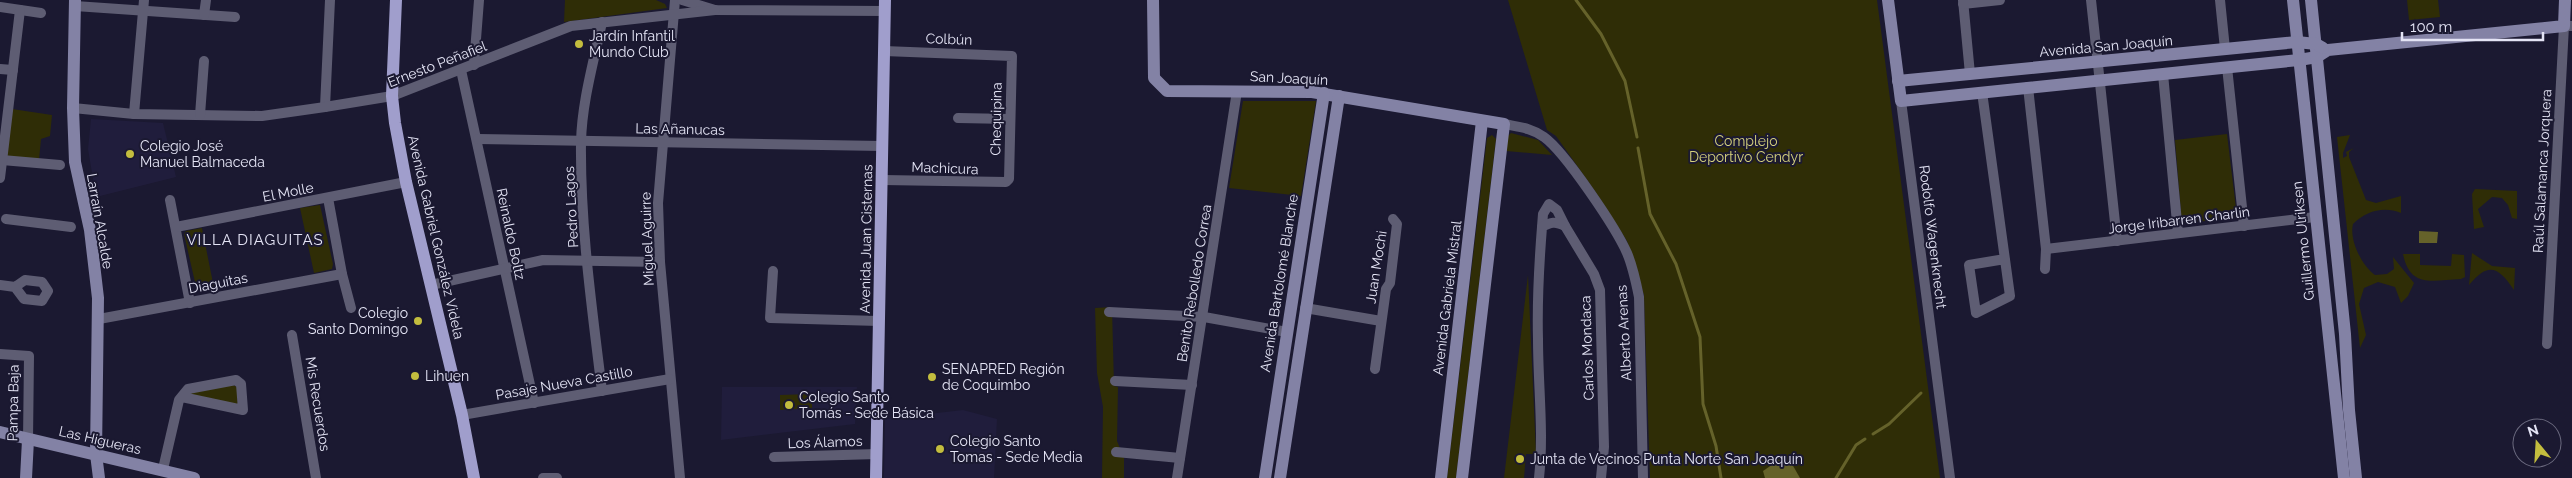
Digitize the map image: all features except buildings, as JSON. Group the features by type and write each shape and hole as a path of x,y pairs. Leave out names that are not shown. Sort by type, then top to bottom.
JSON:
{"main road":[{"name":"Avenida Gabriel González Videla","path":"396,0 392,96 406,182 462,415 474,478"},
{"name":"Avenida Juan Cisternas","path":"876,478 885,5"}],"street":[{"path":"134,114 144,0"},
{"path":"204,15 206,0"},
{"path":"326,107 330,0"},
{"path":"474,65 479,0"},
{"name":"Miguel Aguirre","path":"675,0 661,142 658,203 660,262 680,478"},
{"path":"682,0 715,10 752,5 885,5"},
{"name":"San Joaquín","path":"1153,0 1154,78 1167,91 1324,93 1504,124"},
{"name":"Rodolfo Wagenknecht","path":"1888,0 1950,478"},
{"path":"1970,74 1963,2 2000,0"},
{"path":"2091,0 2117,241"},
{"path":"2220,0 2225,49"},
{"path":"2294,0 2303,5 2311,2 2345,334 2349,410 2356,478"},
{"name":"Guillermo Ulriksen","path":"2294,0 2302,93 2344,478"},
{"name":"Raúl Salamanca Jorquera","path":"2547,344 2568,26 2565,0"},
{"path":"75,3 143,11 235,16"},
{"name":"Larraín Alcalde","path":"75,3 73,108 77,176 90,230 99,320 96,454 99,478"},
{"path":"0,7 41,13"},
{"path":"0,178 20,10"},
{"name":"Ernesto Peñafiel","path":"73,108 134,114 262,116 326,107 392,96 571,26 715,10"},
{"name":"Pedro Lagos","path":"602,22 585,101 581,141 587,260 602,391"},
{"path":"1901,100 2299,60 2317,57 2328,50 2568,26"},
{"name":"Avenida San Joaquín","path":"1898,81 2297,42 2316,44"},
{"path":"2316,44 2328,50"},
{"name":"Colbún","path":"884,50 1012,56"},
{"name":"Chequipina","path":"1006,182 1009,179 1012,56"},
{"path":"200,115 204,62"},
{"path":"2227,67 2244,226"},
{"path":"0,68 13,70"},
{"name":"Reinaldo Boltz","path":"461,70 478,140 534,403"},
{"path":"2163,74 2178,234"},
{"path":"2028,88 2046,249 2045,269"},
{"name":"Benito Rebolledo Correa","path":"1177,478 1204,317 1237,91"},
{"path":"1982,92 2005,259 2010,296 1976,313 1969,265 2005,259"},
{"name":"Avenida Bartolomé Blanche","path":"1265,478 1324,93"},
{"path":"2302,93 2315,96 2322,104"},
{"path":"1280,478 1339,96"},
{"path":"958,118 1010,119"},
{"name":"Avenida Gabriela Mistral","path":"1441,478 1482,121"},
{"path":"1462,478 1504,124"},
{"name":"Alberto Arenas","path":"1504,124 1531,129 1553,144 1585,188 1626,251 1639,297 1643,478"},
{"name":"Las Añanucas","path":"478,140 882,146"},
{"path":"2,160 60,165"},
{"name":"Machicura","path":"883,180 1006,182"},
{"name":"El Molle","path":"176,227 406,182"},
{"path":"328,198 342,274 351,308"},
{"path":"170,200 190,303"},
{"name":"Carlos Mondaca","path":"1538,478 1542,451 1538,340 1539,263 1543,214 1549,204 1557,210 1594,274 1600,290 1604,447 1601,478"},
{"name":"Jorge Iribarren Charlin","path":"2046,249 2315,217"},
{"path":"6,219 71,227"},
{"name":"Juan Mochi","path":"1375,369 1386,289 1390,282 1397,224 1393,219"},
{"path":"1542,228 1549,223 1557,222 1565,226"},
{"path":"431,285 543,260 660,262"},
{"path":"773,271 770,318 879,320"},
{"name":"Diaguitas","path":"99,320 342,274"},
{"path":"0,285 15,287"},
{"name":"Juan Mochi","path":"1305,308 1381,321"},
{"path":"1109,312 1204,317 1286,332"},
{"name":"Mis Recuerdos","path":"292,335 316,478"},
{"name":"Pampa Baja","path":"0,354 29,356 26,478"},
{"name":"Pasaje Nueva Castillo","path":"462,415 670,379"},
{"path":"163,470 179,400 188,389 236,380 241,384 243,410 182,397"},
{"path":"1116,381 1192,385"},
{"name":"Las Higueras","path":"0,432 194,478"},
{"path":"1116,452 1180,458"},
{"name":"Los Álamos","path":"774,457 877,454"},
{"path":"544,478 557,478"}],"shaded area":[{"name":"Colegio José Manuel Balmaceda","path":"91,119 163,123 176,177 96,197 88,149"},
{"path":"2419,231 2438,232 2437,243 2419,243"},
{"name":"Colegio Santo Tomás - Sede Básica","path":"722,387 857,387 855,424 721,440"},
{"name":"Colegio Santo Tomas - Sede Media","path":"963,410 997,419 994,478 884,478 885,419"},
{"path":"1779,460 1792,464 1800,478 1765,478 1763,471"}],"green space":[{"path":"565,0 656,0 665,4 667,8 564,22"},
{"name":"Complejo Deportivo Cendyr","path":"1508,0 1877,0 1940,478 1650,478 1644,295 1627,241 1556,136 1547,130"},
{"path":"2407,0 2438,0 2440,17 2409,20"},
{"path":"1243,101 1316,101 1301,196 1229,188"},
{"path":"12,109 52,115 50,136 41,139 39,160 6,157"},
{"path":"1511,133 1538,140 1552,155 1506,151 1508,136"},
{"path":"2227,134 2237,217 2182,224 2175,140"},
{"path":"1492,135 1496,139 1456,478 1447,478 1487,138"},
{"path":"2350,135 2343,158 2347,156 2346,152 2354,148 2349,152 2349,157 2366,200 2376,203 2401,196 2401,213 2388,210 2376,211 2369,213 2353,224 2353,237 2361,259 2375,275 2387,274 2394,269 2393,257 2414,283 2408,296 2401,303 2395,287 2378,282 2364,288 2359,304 2366,335 2360,348 2337,137"},
{"path":"2475,189 2517,191 2517,219 2512,218 2508,205 2502,198 2492,197 2478,209 2484,227 2474,229 2472,194"},
{"path":"320,205 333,264 332,269 314,273 300,208"},
{"path":"202,228 214,288 197,291 184,234 186,231"},
{"path":"2472,253 2492,266 2515,268 2514,290 2503,276 2493,270 2487,270 2482,273 2469,285"},
{"path":"2403,254 2420,254 2420,265 2451,266 2452,254 2464,255 2465,277 2461,279 2432,281 2417,278 2406,265"},
{"path":"1528,275 1536,454 1526,454 1524,478 1504,478"},
{"path":"1112,307 1114,386 1118,387 1117,441 1124,458 1124,478 1102,478 1103,407 1097,373 1095,308"},
{"path":"233,385 237,387 238,405 190,395 190,393"},
{"path":"812,394 812,408 780,410 780,395"}],"waterway":[{"path":"1576,0 1601,34 1625,81 1637,137"},
{"path":"1638,148 1650,214 1676,264 1700,337 1703,404 1716,446 1721,478"},
{"path":"1873,434 1889,424 1921,393"},
{"path":"1836,478 1856,445 1865,439"}],"place":[{"name":"Jardín Infantil Mundo Club","path":"579,44"},
{"name":"Colegio José Manuel Balmaceda","path":"130,154"},
{"name":"Colegio Santo Domingo","path":"418,321"},
{"name":"Lihuen","path":"415,376"},
{"name":"SENAPRED Región de Coquimbo","path":"932,377"},
{"name":"Colegio Santo Tomás - Sede Básica","path":"789,405"},
{"name":"Colegio Santo Tomas - Sede Media","path":"940,449"},
{"name":"Junta de Vecinos Punta Norte San Joaquín","path":"1520,459"}],"district":[{"name":"VILLA DIAGUITAS","path":"255,240"}]}
